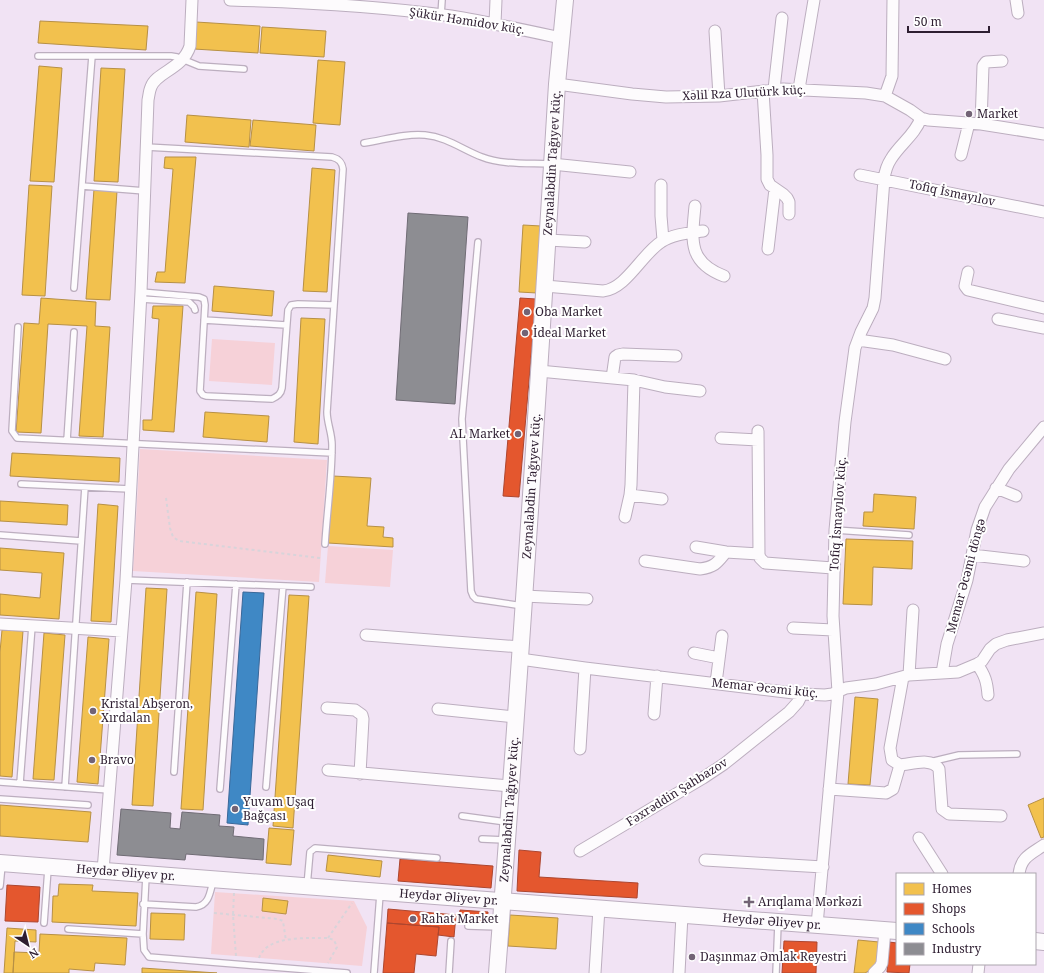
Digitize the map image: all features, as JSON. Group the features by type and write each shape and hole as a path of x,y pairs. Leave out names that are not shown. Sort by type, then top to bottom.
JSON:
{"street":[{"path":"102,871 126,580 141,295 148,100 151,87 155,81 183,60 190,46 192,0"},
{"name":"Şükür Həmidov küç.","path":"230,0 354,3 495,24 561,38"},
{"path":"495,24 496,0"},
{"name":"Zeynalabdin Tağıyev küç.","path":"497,973 509,822 557,84 565,0"},
{"path":"799,89 814,0"},
{"path":"885,96 892,76 893,0"},
{"path":"1016,0 1018,13"},
{"path":"782,18 769,90 767,180 770,185 787,198 789,202 789,214"},
{"path":"715,31 719,96"},
{"path":"980,124 983,66 986,62 1002,61"},
{"name":"Xəlil Rza Ulutürk küç.","path":"557,84 666,97 719,96 769,90 799,89 866,93 885,96 921,118 937,121 980,124 1044,134"},
{"name":"Tofiq İsmayılov küç.","path":"817,925 838,692 833,630 833,568 845,422 855,348 873,308 875,298 886,168 891,159 913,132 921,118"},
{"path":"961,155 969,123"},
{"path":"552,164 630,172"},
{"name":"Tofiq İsmayılov","path":"860,175 1044,212"},
{"path":"661,185 663,240"},
{"path":"768,249 775,189"},
{"path":"695,206 698,232 696,252 700,261 713,272 724,276"},
{"path":"544,286 603,291 610,290 618,285 654,247 663,240 685,233 698,232"},
{"path":"548,240 585,242"},
{"path":"968,272 965,286 968,290 1044,308"},
{"path":"998,319 1044,328"},
{"path":"858,340 893,345 945,359"},
{"path":"612,378 615,358 618,355 676,356"},
{"path":"539,371 634,380 665,387 700,391"},
{"path":"625,517 630,496 633,450 634,380"},
{"name":"Memar Əcəmi döngə","path":"942,673 945,653 967,580 981,517 996,488 1009,469 1043,430"},
{"path":"721,438 758,436 760,558 765,563 833,568"},
{"path":"996,488 1016,496"},
{"path":"630,496 662,499"},
{"path":"696,547 726,552 759,554"},
{"path":"645,561 700,569 709,568 715,565 726,552"},
{"path":"972,556 1024,561"},
{"path":"523,601 587,599"},
{"path":"913,610 906,676 890,748 892,760 900,765 930,762 934,764 938,769 941,802 942,808 945,812 949,814 1001,816"},
{"path":"0,624 122,631"},
{"path":"793,628 833,630"},
{"name":"Memar Əcəmi küç.","path":"366,635 520,653 585,668 802,694 826,695 857,685 876,684 906,676 958,672 982,661 990,649 996,644 1007,640 1044,633"},
{"path":"716,683 722,636"},
{"path":"694,653 719,658"},
{"path":"977,664 987,681 988,695"},
{"path":"580,749 585,668"},
{"path":"654,714 657,676"},
{"name":"Fəxrəddin Şahbazov","path":"580,851 704,778 724,764 789,712 798,702 802,694"},
{"path":"327,708 355,710 362,715 360,774"},
{"path":"438,709 515,717"},
{"path":"829,789 886,793 893,789 900,765"},
{"path":"328,770 511,786"},
{"path":"919,838 941,873"},
{"path":"1019,873 1020,865 1024,858 1044,845"},
{"path":"705,860 823,867"},
{"name":"Heydər Əliyev pr.","path":"1,863 891,930"},
{"path":"596,973 599,908"},
{"path":"679,973 682,915"},
{"path":"874,973 882,963 891,930"}],"lane":[{"path":"441,15 442,0"},
{"path":"38,56 171,56 199,66 244,69"},
{"path":"74,288 92,56"},
{"path":"364,143 405,136 424,135 441,137 484,158 509,163 552,164"},
{"path":"146,147 332,157 342,163 343,169 327,412 327,419 332,436 332,453 325,544"},
{"path":"82,186 145,191"},
{"path":"478,242 462,419 471,591 476,599 523,601"},
{"path":"141,295 199,297 204,299 205,305 200,391 206,396 272,399 277,397 281,393 282,388 286,325 288,310 291,305 334,305"},
{"path":"141,295 189,302 194,307 194,310"},
{"path":"204,320 286,325"},
{"path":"18,327 12,431 17,438 332,453"},
{"path":"67,440 74,332"},
{"path":"21,484 130,489"},
{"path":"65,787 85,487"},
{"path":"835,530 909,535"},
{"path":"0,534 81,541"},
{"path":"126,580 312,588"},
{"path":"174,772 187,582"},
{"path":"220,789 236,584"},
{"path":"266,787 283,586"},
{"path":"20,783 32,626"},
{"path":"930,762 959,755 1017,754"},
{"path":"0,782 109,790"},
{"path":"0,799 88,805"},
{"path":"462,816 509,822"},
{"path":"482,839 507,841"},
{"path":"307,886 310,852 315,848 437,858"},
{"path":"0,886 1,863"},
{"path":"44,923 48,867"},
{"path":"146,874 143,904 143,934 144,950 149,957 347,973"},
{"path":"143,904 196,907 202,906 208,900 213,879"},
{"path":"374,973 381,892"},
{"path":"776,973 778,922"},
{"path":"468,926 500,927"},
{"path":"68,929 143,934"},
{"path":"449,973 451,941"}],"path":[{"path":"166,498 170,528 173,537 179,541 320,558"},
{"path":"234,893 233,915 236,956"},
{"path":"328,938 354,901"},
{"path":"214,913 278,919 283,921 286,941"},
{"path":"259,958 264,949 295,938 328,938 334,940 337,947 328,963"}],"shaded area":[{"path":"212,339 275,343 272,385 209,381"},
{"path":"140,449 327,460 319,582 133,571"},
{"path":"328,546 393,550 390,587 325,583"},
{"path":"215,892 354,901 367,927 362,966 211,954"}],"building: Homes":[{"path":"40,21 148,26 146,50 38,43"},
{"path":"196,22 260,26 258,53 194,49"},
{"path":"262,27 326,31 324,57 260,53"},
{"path":"318,60 345,62 340,125 313,123"},
{"path":"39,66 62,68 54,182 30,181"},
{"path":"101,68 125,69 118,182 94,181"},
{"path":"187,115 251,120 249,147 185,142"},
{"path":"253,120 316,125 314,151 250,146"},
{"path":"165,157 196,157 185,283 155,282 157,272 165,272 173,169 164,168"},
{"path":"312,168 335,170 327,292 303,291"},
{"path":"29,185 52,186 45,296 22,295"},
{"path":"94,189 117,191 110,300 86,299"},
{"path":"523,225 541,226 537,293 519,292"},
{"path":"214,286 274,291 272,316 212,311"},
{"path":"41,298 96,302 95,326 110,327 103,437 79,436 87,326 48,324 41,433 16,432 24,323 39,324"},
{"path":"153,306 183,306 174,432 143,430 143,420 152,420 159,319 152,318"},
{"path":"301,318 325,319 318,444 294,442"},
{"path":"205,412 269,416 267,442 203,437"},
{"path":"12,453 120,458 119,482 10,476"},
{"path":"333,476 371,478 367,526 384,527 383,537 393,538 393,547 328,543"},
{"path":"874,494 916,497 914,529 863,526 864,512 873,512"},
{"path":"0,501 68,505 67,525 0,521"},
{"path":"98,504 118,506 111,622 91,621"},
{"path":"846,539 913,541 912,569 873,567 872,605 843,604"},
{"path":"0,548 64,553 59,619 0,615 0,594 40,598 42,573 0,570"},
{"path":"146,588 167,589 153,806 132,805"},
{"path":"196,592 217,594 203,810 181,809"},
{"path":"289,595 309,596 293,828 273,826"},
{"path":"2,630 23,631 12,777 0,776 0,652"},
{"path":"44,633 65,635 54,780 33,779"},
{"name":"Kristal Abşeron, Xırdalan","path":"88,637 109,639 98,784 77,782"},
{"path":"855,697 878,699 870,785 848,784"},
{"path":"1044,798 1044,837 1041,838 1028,805"},
{"path":"0,805 91,812 88,842 0,836"},
{"path":"269,828 294,830 291,865 266,863"},
{"path":"328,855 382,861 380,877 326,871"},
{"path":"59,884 93,885 92,891 138,893 136,926 52,922 53,896 58,896"},
{"path":"263,898 288,901 286,914 262,911"},
{"path":"151,913 185,914 184,940 150,939"},
{"path":"510,915 558,918 556,949 508,946"},
{"path":"7,928 36,930 36,942 15,941 13,973 4,973"},
{"path":"40,934 127,938 125,965 95,963 94,971 69,969 69,973 13,973 14,952 39,953"},
{"path":"858,940 879,942 876,967 865,973 854,973"},
{"path":"142,968 217,973 142,973"}],"building: Shops":[{"path":"520,298 536,299 519,497 503,496"},
{"path":"519,850 541,852 539,877 638,883 637,898 517,891"},
{"path":"400,859 493,866 491,888 398,881"},
{"path":"7,885 40,887 38,922 5,921"},
{"path":"388,909 456,915 454,937 438,935 439,927 387,923"},
{"path":"460,910 488,912 487,922 459,920"},
{"path":"387,923 439,927 436,956 416,954 414,973 383,973"},
{"path":"784,941 817,942 816,973 782,973"},
{"path":"889,942 896,943 896,965 910,965 909,973 887,972"}],"building: Schools":[{"path":"243,592 264,593 248,825 227,823"}],"building: Industry":[{"path":"408,213 468,217 455,404 396,400"},
{"path":"121,809 171,813 170,828 180,829 182,812 220,815 219,826 234,827 233,836 264,839 263,860 186,854 185,860 117,855"}],"place":[{"name":"Market","path":"969,114"},
{"name":"Oba Market","path":"527,312"},
{"name":"İdeal Market","path":"525,333"},
{"name":"AL Market","path":"518,434"},
{"name":"Kristal Abşeron, Xırdalan","path":"93,711"},
{"name":"Bravo","path":"92,760"},
{"name":"Yuvam Uşaq Bağçası","path":"235,809"},
{"name":"Arıqlama Mərkəzi","path":"749,902"},
{"name":"Rahat Market","path":"413,919"},
{"name":"Daşınmaz Əmlak Reyestri","path":"692,957"}]}
